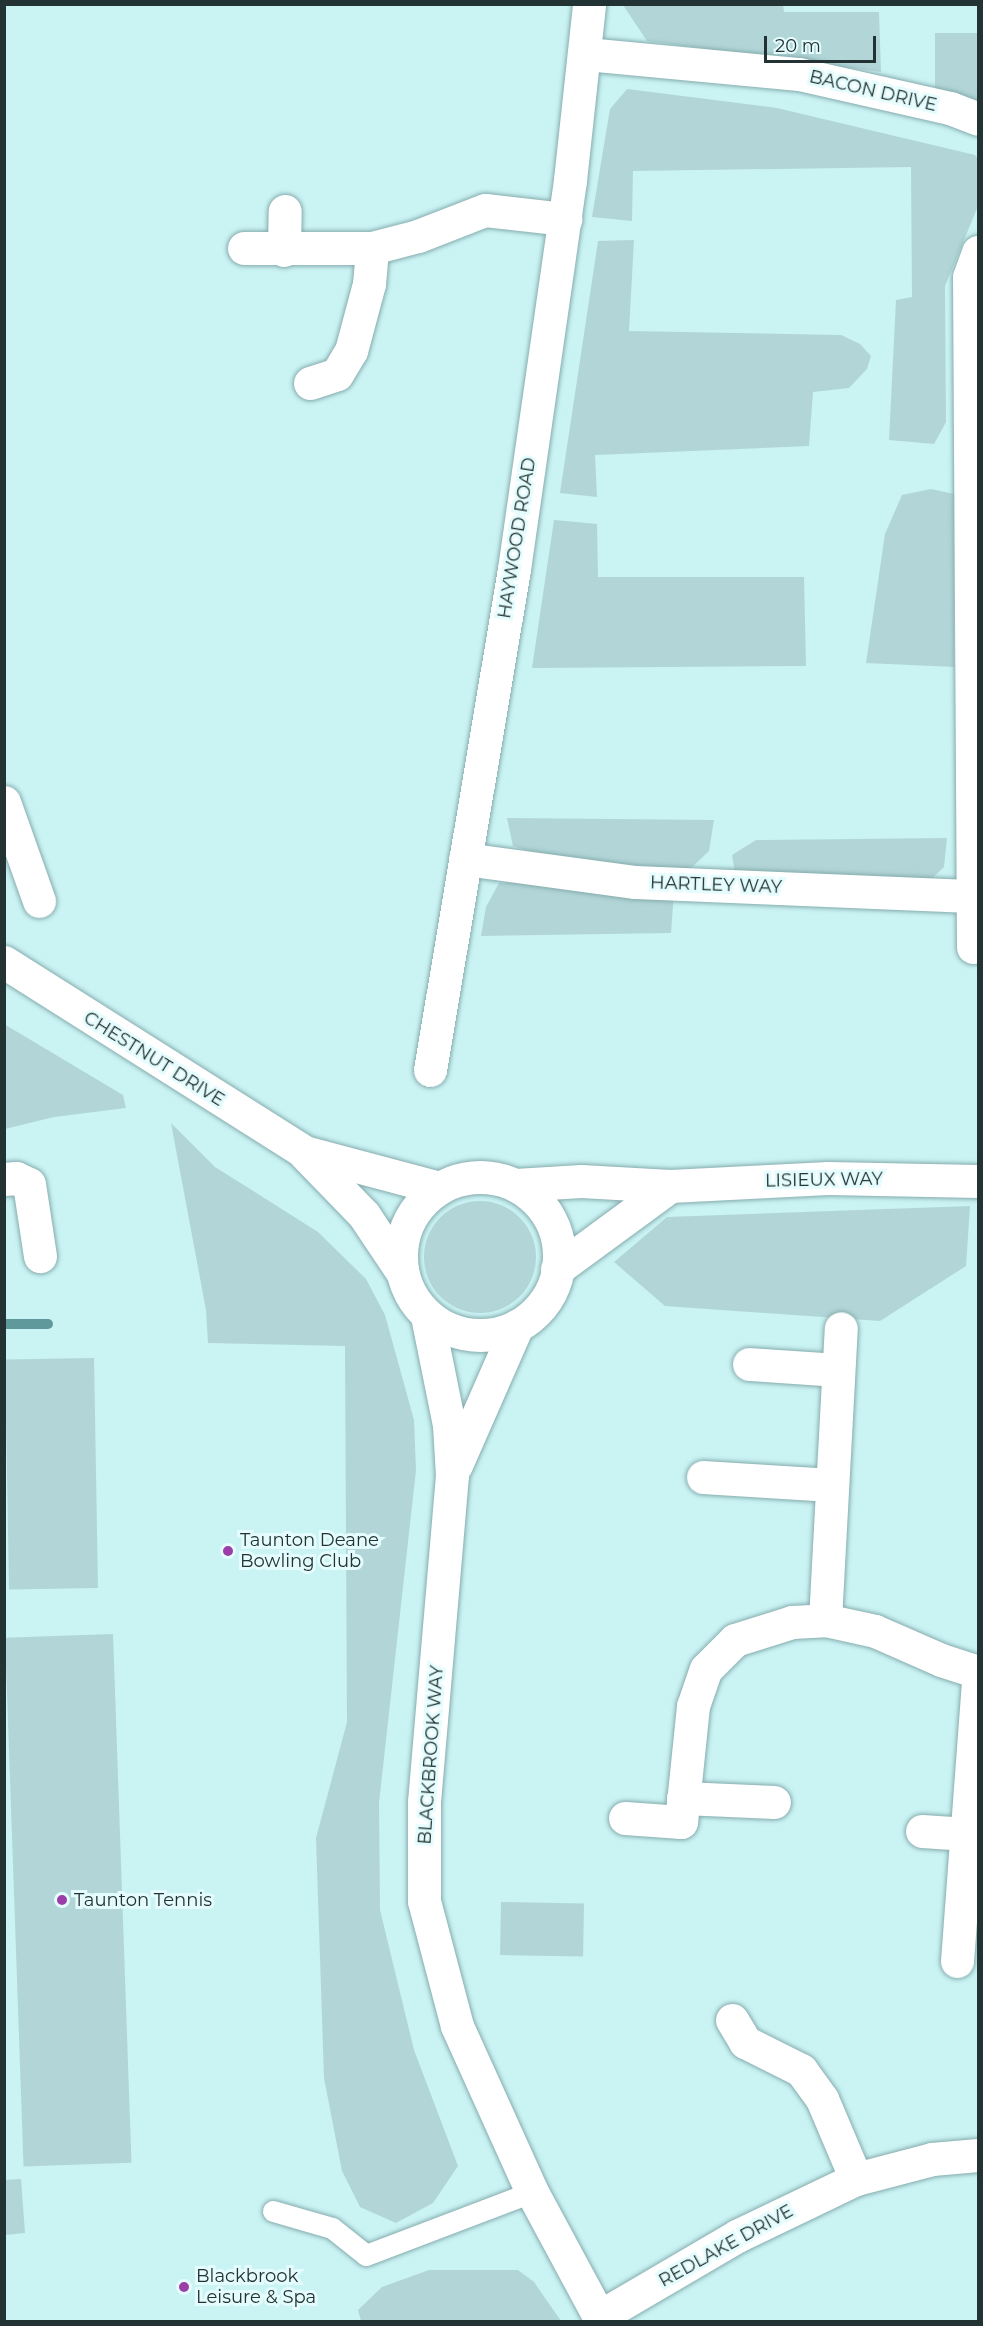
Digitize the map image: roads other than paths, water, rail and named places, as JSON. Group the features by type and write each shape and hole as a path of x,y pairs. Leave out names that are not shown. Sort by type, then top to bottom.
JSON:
{"street":[{"name":"HAYWOOD ROAD","path":"430,1070 514,569 565,219 586,54 589,4"},
{"name":"BACON DRIVE","path":"586,54 799,74 917,100 978,119"},
{"path":"244,248 284,250 372,248 418,236 485,210 565,219"},
{"path":"284,250 285,211"},
{"path":"310,383 337,374 351,351 369,284 372,248"},
{"path":"973,946 970,896 975,736 969,277 978,252"},
{"path":"4,802 39,901"},
{"name":"HARTLEY WAY","path":"465,859 635,882 970,896"},
{"name":"CHESTNUT DRIVE","path":"4,963 304,1152 364,1215 402,1272"},
{"name":"CHESTNUT DRIVE","path":"304,1152 439,1188"},
{"path":"477,1176 515,1185 530,1194 550,1220 556,1236 557,1269 548,1296 517,1326 502,1332 471,1335 440,1325 427,1316 411,1296 402,1272 402,1239 415,1210 439,1188 477,1176"},
{"path":"4,1179 16,1178 29,1184 40,1256"},
{"name":"LISIEUX WAY","path":"515,1185 581,1181 670,1186 828,1178 978,1181"},
{"path":"557,1269 670,1186"},
{"name":"BLACKBROOK WAY","path":"427,1316 449,1425 452,1475 424,1802 424,1901 457,2026 532,2192 601,2319"},
{"name":"BLACKBROOK WAY","path":"452,1475 517,1326"},
{"path":"825,1620 836,1370 841,1328"},
{"path":"748,1364 836,1370"},
{"path":"703,1477 831,1485"},
{"path":"625,1818 681,1822 693,1706 706,1669 735,1640 792,1622 825,1620 875,1631 941,1660 978,1672"},
{"path":"957,1961 978,1679"},
{"path":"683,1798 774,1802"},
{"path":"922,1831 967,1834"},
{"path":"734,2041 801,2070 822,2099 856,2179"},
{"name":"REDLAKE DRIVE","path":"601,2319 737,2236 856,2179 932,2159 978,2155"}],"lane":[{"path":"273,2211 332,2228 366,2255 532,2192"}],"waterway":[{"path":"4,1324 48,1324"}],"place":[{"name":"Taunton Deane Bowling Club","path":"228,1551"},
{"name":"Taunton Tennis","path":"62,1900"},
{"name":"Blackbrook Leisure & Spa","path":"184,2287"}]}
